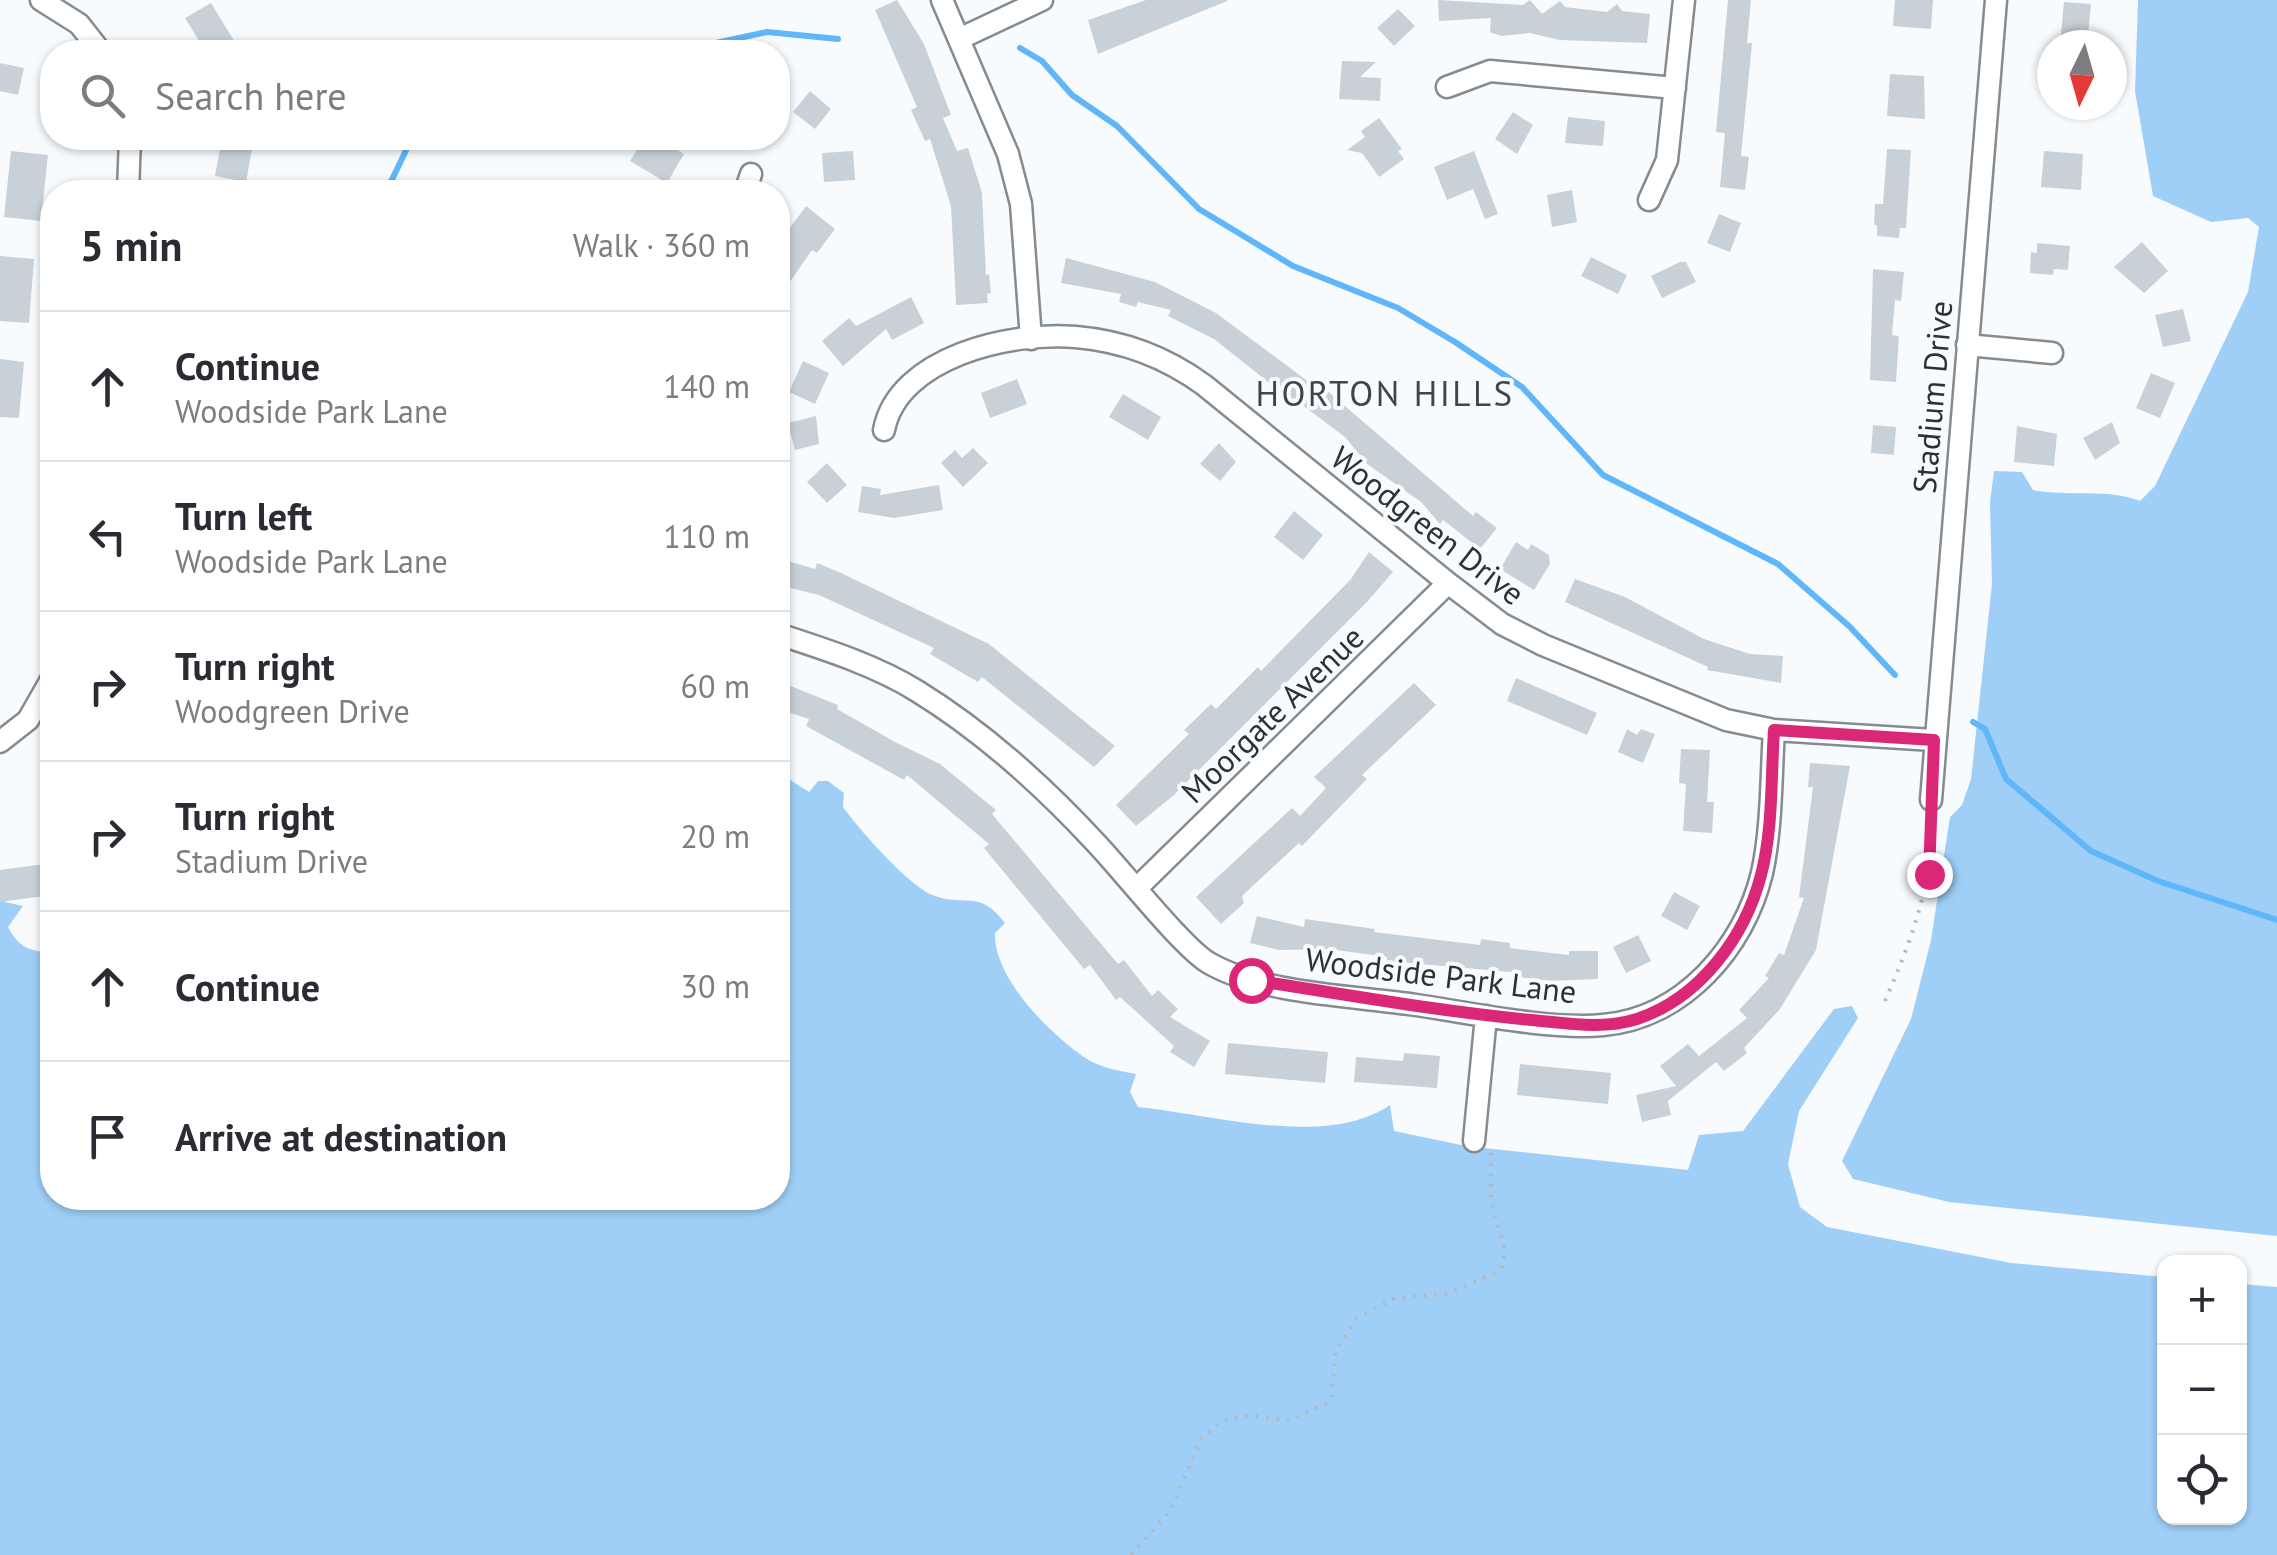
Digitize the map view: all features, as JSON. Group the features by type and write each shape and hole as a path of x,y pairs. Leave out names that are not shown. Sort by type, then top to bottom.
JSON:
{"street":[{"path":"41,0 79,24 92,40"},
{"path":"942,0 1008,154 1021,204 1032,339"},
{"path":"959,39 1042,0"},
{"path":"1650,200 1666,160 1684,0"},
{"name":"Stadium Drive","path":"1931,800 1996,0"},
{"path":"1447,87 1490,71 1675,88"},
{"path":"128,180 130,150"},
{"name":"Woodgreen Drive","path":"884,430 888,409 900,394 938,365 992,345 1075,337 1134,349 1184,370 1448,583 1502,624 1543,645 1726,720 1774,730 1934,740"},
{"path":"1967,344 2052,353"},
{"name":"Moorgate Avenue","path":"1138,888 1448,583"},
{"name":"Woodside Park Lane","path":"790,638 830,651 916,690 1066,810 1207,962 1251,980 1486,1016 1600,1026 1654,1012 1695,986 1724,955 1752,905 1762,871 1774,730"},
{"path":"0,742 28,720 40,699"},
{"path":"1483,1142 1486,1016"}],"path":[{"path":"1885,1000 1920,915 1929,874 1931,800"},
{"path":"1131,1555 1170,1511 1202,1437 1222,1421 1250,1415 1290,1421 1331,1401 1336,1349 1357,1318 1393,1299 1450,1293 1501,1270 1505,1250 1490,1200 1483,1142"}],"shaded area":[{"path":"2138,0 2277,0 2277,1236 1949,1202 1853,1179 1842,1161 1911,1019 1931,940 1950,817 1962,805 1971,779 1992,584 1990,502 1994,471 2022,472 2033,490 2114,495 2140,501 2155,486 2248,292 2259,227 2248,218 2211,222 2153,196 2135,91"},
{"path":"790,780 809,792 818,781 828,781 844,793 843,807 861,829 899,870 925,891 946,899 980,902 996,913 1005,923 995,933 997,950 1013,985 1040,1019 1084,1057 1136,1074 1130,1092 1138,1107 1301,1127 1364,1118 1390,1105 1394,1131 1466,1146 1688,1170 1699,1135 1743,1131 1834,1009 1852,1006 1858,1018 1799,1111 1788,1164 1800,1207 1827,1227 2011,1263 2157,1276 2157,1525 2247,1525 2247,1285 2277,1287 2277,1555 0,1555 0,891 5,902 23,906 8,927 21,944 40,951 40,1210 790,1210"}],"building":[{"path":"897,0 924,44 951,115 943,118 957,151 968,148 982,193 986,275 989,274 991,293 987,294 988,303 956,305 951,206 930,139 925,141 911,110 917,107 875,10"},
{"path":"1146,0 1227,1 1098,54 1088,20"},
{"path":"1438,0 1523,5 1530,0 1542,14 1560,1 1565,7 1607,12 1617,4 1622,11 1650,14 1647,43 1560,40 1530,33 1501,36 1490,32 1491,18 1439,21"},
{"path":"1728,0 1751,0 1747,43 1752,43 1741,156 1749,157 1745,190 1720,187 1725,133 1716,132"},
{"path":"1895,0 1933,0 1931,29 1893,26"},
{"path":"2064,2 2091,4 2088,30 2061,30"},
{"path":"211,3 234,40 199,40 185,18"},
{"path":"1398,9 1415,26 1394,46 1377,28"},
{"path":"1342,61 1376,62 1360,77 1381,78 1380,101 1339,99"},
{"path":"0,63 24,68 18,95 0,91"},
{"path":"1890,74 1924,76 1925,119 1887,116"},
{"path":"810,91 831,109 815,129 793,112"},
{"path":"1513,112 1533,125 1517,154 1495,139"},
{"path":"1568,117 1605,121 1603,146 1565,143"},
{"path":"1379,118 1402,149 1398,151 1404,159 1379,177 1362,153 1347,150 1365,137 1361,131"},
{"path":"1887,149 1911,150 1906,228 1900,228 1899,238 1877,236 1874,225 1875,204 1883,204"},
{"path":"220,150 252,150 246,180 215,176"},
{"path":"637,150 677,150 684,154 669,180 630,161"},
{"path":"11,151 48,155 45,180 40,180 40,221 4,217"},
{"path":"853,151 855,180 824,182 822,153"},
{"path":"1474,151 1498,214 1485,219 1473,189 1447,200 1434,167"},
{"path":"2044,151 2083,154 2081,190 2041,187"},
{"path":"1572,190 1577,222 1552,227 1547,195"},
{"path":"806,206 835,229 817,253 812,250 790,282 790,228"},
{"path":"1719,214 1741,223 1730,252 1707,243"},
{"path":"2142,242 2168,271 2144,293 2114,267"},
{"path":"2037,243 2070,246 2068,270 2054,269 2053,275 2030,273 2031,252 2037,253"},
{"path":"0,256 34,259 29,323 0,321"},
{"path":"1591,257 1627,275 1618,294 1581,276"},
{"path":"1066,258 1155,282 1216,313 1321,391 1324,388 1473,516 1476,512 1497,528 1480,549 1443,520 1440,524 1421,502 1367,464 1345,437 1214,339 1168,316 1171,310 1138,302 1136,307 1119,302 1121,294 1061,283"},
{"path":"1686,262 1696,282 1662,298 1651,276"},
{"path":"1873,269 1904,272 1901,301 1895,300 1892,335 1899,336 1896,382 1870,380"},
{"path":"911,297 924,323 892,340 886,329 843,366 822,341 849,318 856,326"},
{"path":"2183,309 2191,341 2163,347 2155,315"},
{"path":"0,359 24,362 19,418 0,417"},
{"path":"803,361 829,373 815,404 790,390"},
{"path":"2151,373 2175,383 2160,418 2136,408"},
{"path":"1017,379 1027,404 990,418 981,393"},
{"path":"1123,394 1161,417 1148,440 1109,417"},
{"path":"816,416 819,444 795,450 790,422"},
{"path":"2112,422 2120,443 2095,460 2083,438"},
{"path":"1873,425 1896,427 1894,455 1871,453"},
{"path":"2017,426 2057,434 2054,466 2014,462"},
{"path":"1219,443 1236,462 1220,481 1200,464"},
{"path":"973,448 988,463 963,487 941,463 955,450 962,458"},
{"path":"827,463 847,485 827,503 807,482"},
{"path":"939,485 943,510 894,518 858,512 862,486 881,489 880,495"},
{"path":"1294,511 1323,535 1303,560 1274,537"},
{"path":"1516,542 1528,550 1531,544 1549,555 1550,564 1534,590 1500,569"},
{"path":"1369,552 1393,572 1174,795 1136,826 1116,805 1189,734 1184,730 1211,704 1216,709 1258,667 1261,671 1351,579"},
{"path":"790,562 815,569 817,563 989,644 1115,746 1094,767 982,677 978,682 930,654 934,648 819,595 790,588"},
{"path":"1575,579 1625,597 1704,639 1750,654 1783,656 1781,683 1707,670 1708,667 1565,602"},
{"path":"1516,678 1597,713 1587,735 1507,701"},
{"path":"1414,683 1436,705 1362,775 1367,779 1302,846 1299,843 1242,896 1244,903 1221,924 1196,897 1292,808 1300,816 1326,788 1314,777"},
{"path":"790,686 838,705 837,709 940,764 996,810 992,814 1118,964 1124,960 1152,996 1158,990 1178,1009 1170,1017 1210,1041 1194,1067 1170,1052 1174,1046 1120,997 1116,1000 1090,965 1084,969 984,848 989,844 907,775 904,780 806,726 809,719 790,713"},
{"path":"1627,729 1637,735 1641,729 1655,734 1643,763 1618,752"},
{"path":"1681,749 1710,750 1707,802 1714,802 1712,833 1683,831 1686,784 1679,783"},
{"path":"1810,763 1850,766 1816,950 1780,1009 1744,1048 1747,1053 1724,1071 1716,1062 1668,1101 1671,1115 1642,1122 1636,1095 1676,1086 1660,1066 1688,1044 1699,1056 1747,1018 1739,1010 1769,978 1765,976 1779,953 1784,955 1804,898 1799,897 1813,787 1808,787"},
{"path":"40,865 40,897 0,902 0,870"},
{"path":"1674,892 1700,906 1687,930 1661,916"},
{"path":"1257,916 1304,927 1305,919 1480,945 1481,939 1510,943 1510,948 1569,955 1569,951 1598,951 1598,979 1549,981 1519,977 1520,973 1387,961 1387,957 1329,949 1279,950 1250,943"},
{"path":"1638,935 1651,961 1626,973 1613,947"},
{"path":"1228,1043 1328,1052 1325,1083 1225,1074"},
{"path":"1404,1053 1440,1056 1437,1088 1354,1082 1356,1057 1403,1061"},
{"path":"1520,1064 1611,1073 1608,1104 1517,1095"}],"waterway":[{"path":"730,40 767,32 838,39"},
{"path":"1020,48 1042,61 1072,95 1117,126 1199,209 1293,266 1398,308 1455,342 1522,387 1603,475 1778,564 1849,626 1895,675"},
{"path":"392,180 406,150"},
{"path":"1973,722 1985,729 2006,779 2091,851 2158,881 2277,920"}],"district":[{"name":"HORTON HILLS","path":"1385,393"}],"route":[{"path":"1251,980 1486,1016 1600,1026 1654,1012 1695,986 1724,955 1752,905 1762,871 1774,730 1934,740 1929,874"}]}
